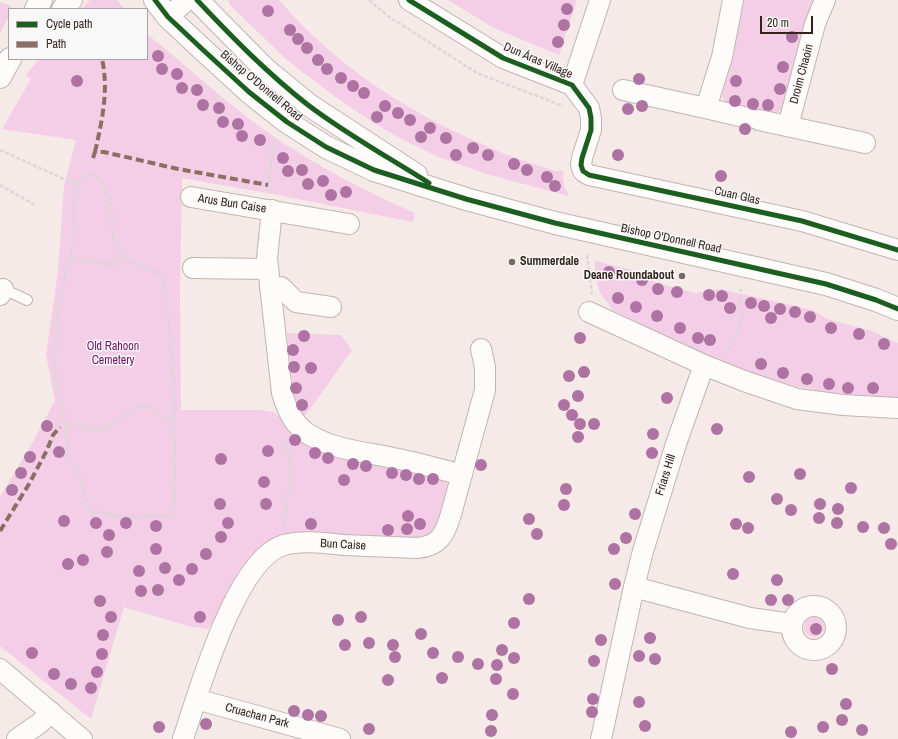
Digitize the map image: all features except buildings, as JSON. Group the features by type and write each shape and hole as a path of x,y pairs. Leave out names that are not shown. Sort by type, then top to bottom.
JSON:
{"main road":[{"path":"65,8 71,0"},
{"name":"Bishop O'Donnell Road","path":"155,0 168,17 249,92 286,122 326,147 374,170 494,207 588,231 826,284 876,300 898,309"},
{"name":"Bishop O'Donnell Road","path":"197,0 265,69 309,105 349,133 439,189"}],"street":[{"path":"168,17 187,0"},
{"name":"Dun Áras Village","path":"409,0 503,58 572,85 589,108 591,118 591,130 582,158"},
{"name":"Dun Áras Village","path":"572,85 600,0"},
{"path":"706,108 722,57 733,0"},
{"name":"Droim Chaoin","path":"788,126 815,24 825,0"},
{"path":"622,90 865,143"},
{"name":"Cuan Glas","path":"582,158 581,165 583,171 589,175 802,221 898,250"},
{"name":"Arus Bun Caise","path":"191,197 349,224"},
{"name":"Arus Bun Caise","path":"270,284 268,244 272,210"},
{"path":"193,268 281,287 296,302 331,307"},
{"path":"270,284 282,393 286,408 293,420 309,435 332,444 411,461 462,475"},
{"path":"594,314 710,367 797,399 869,407 898,408"},
{"name":"Bun Caise","path":"196,699 230,607 255,568 272,550 282,546 302,542 417,548 430,546 441,537 451,514 485,390 485,367 481,349"},
{"name":"Friars Hill","path":"601,739 643,551 676,444 710,367"},
{"path":"634,587 750,618 792,624"},
{"path":"0,669 82,739"},
{"path":"183,739 196,699"},
{"name":"Cruachan Park","path":"196,699 340,739"},
{"path":"17,739 40,723 51,712"}],"lane":[{"path":"2,292 27,300"}],"path":[{"path":"369,0 388,16 477,73 565,107"},
{"path":"272,210 267,193 272,146 278,135"},
{"path":"0,150 64,179 77,182 90,174 102,182 107,191 110,202 112,232 118,247 126,257 138,265 161,275 169,321 175,441 174,511 168,516 125,517 91,512 85,497 80,477 68,456 63,408 55,366 60,304 74,239 77,182"},
{"path":"0,186 35,205"},
{"path":"586,255 594,314"},
{"path":"69,258 112,265 126,257"},
{"path":"710,367 725,354 741,323 741,289"},
{"path":"65,427 85,426 96,432 102,430 139,406 145,405 154,412 169,420 173,420"},
{"path":"282,546 289,481 288,448 285,434"}],"green space":[{"path":"90,0 117,0 124,8 83,8"},
{"path":"228,0 279,0 299,22 341,60 364,78 412,109 464,136 500,152 555,171 563,171 564,187 569,196 486,174 439,157 401,139 337,98 287,60 230,5"},
{"path":"448,0 577,0 559,55 494,28"},
{"path":"743,0 820,0 783,108 777,113 768,113 732,106 725,102 721,94"},
{"path":"0,2 10,5 12,8 8,8 8,18 0,33"},
{"name":"Old Rahoon Cemetery","path":"148,35 223,98 270,134 340,177 415,213 413,222 273,194 182,178 180,293 181,410 261,410 273,412 285,420 446,480 449,487 442,519 430,535 419,540 279,538 268,542 259,551 208,629 188,626 124,607 91,719 0,646 0,497 33,442 55,400 46,355 58,271 64,186 76,140 2,129 31,79 26,75 38,60 148,60"},
{"path":"595,261 640,272 656,283 696,293 720,289 813,310 827,319 872,331 898,343 898,398 835,394 781,383 736,368 658,333 613,310 600,293 595,275"},
{"path":"287,333 341,335 352,350 305,416 298,406 294,393"},
{"path":"814,617 821,620 824,627 821,634 814,637 807,634 804,627 807,620"}],"marked path":[{"path":"95,152 105,94 102,60"},
{"path":"93,158 95,152 104,152 178,169 268,185"},
{"path":"0,531 29,484 47,450 53,435 60,427"}],"cycle path":[{"path":"155,0 168,17 201,48 249,92 287,122 326,147 374,170 466,199 555,223 826,284 876,300 898,309"},
{"path":"197,0 264,67 308,105 352,136 429,183"},
{"path":"409,0 503,58 572,85 589,108 591,118 591,130 581,165 583,171 589,175 802,221 898,250"}],"place":[{"name":"Summerdale","path":"512,262"},
{"name":"Deane Roundabout","path":"682,276"}]}
